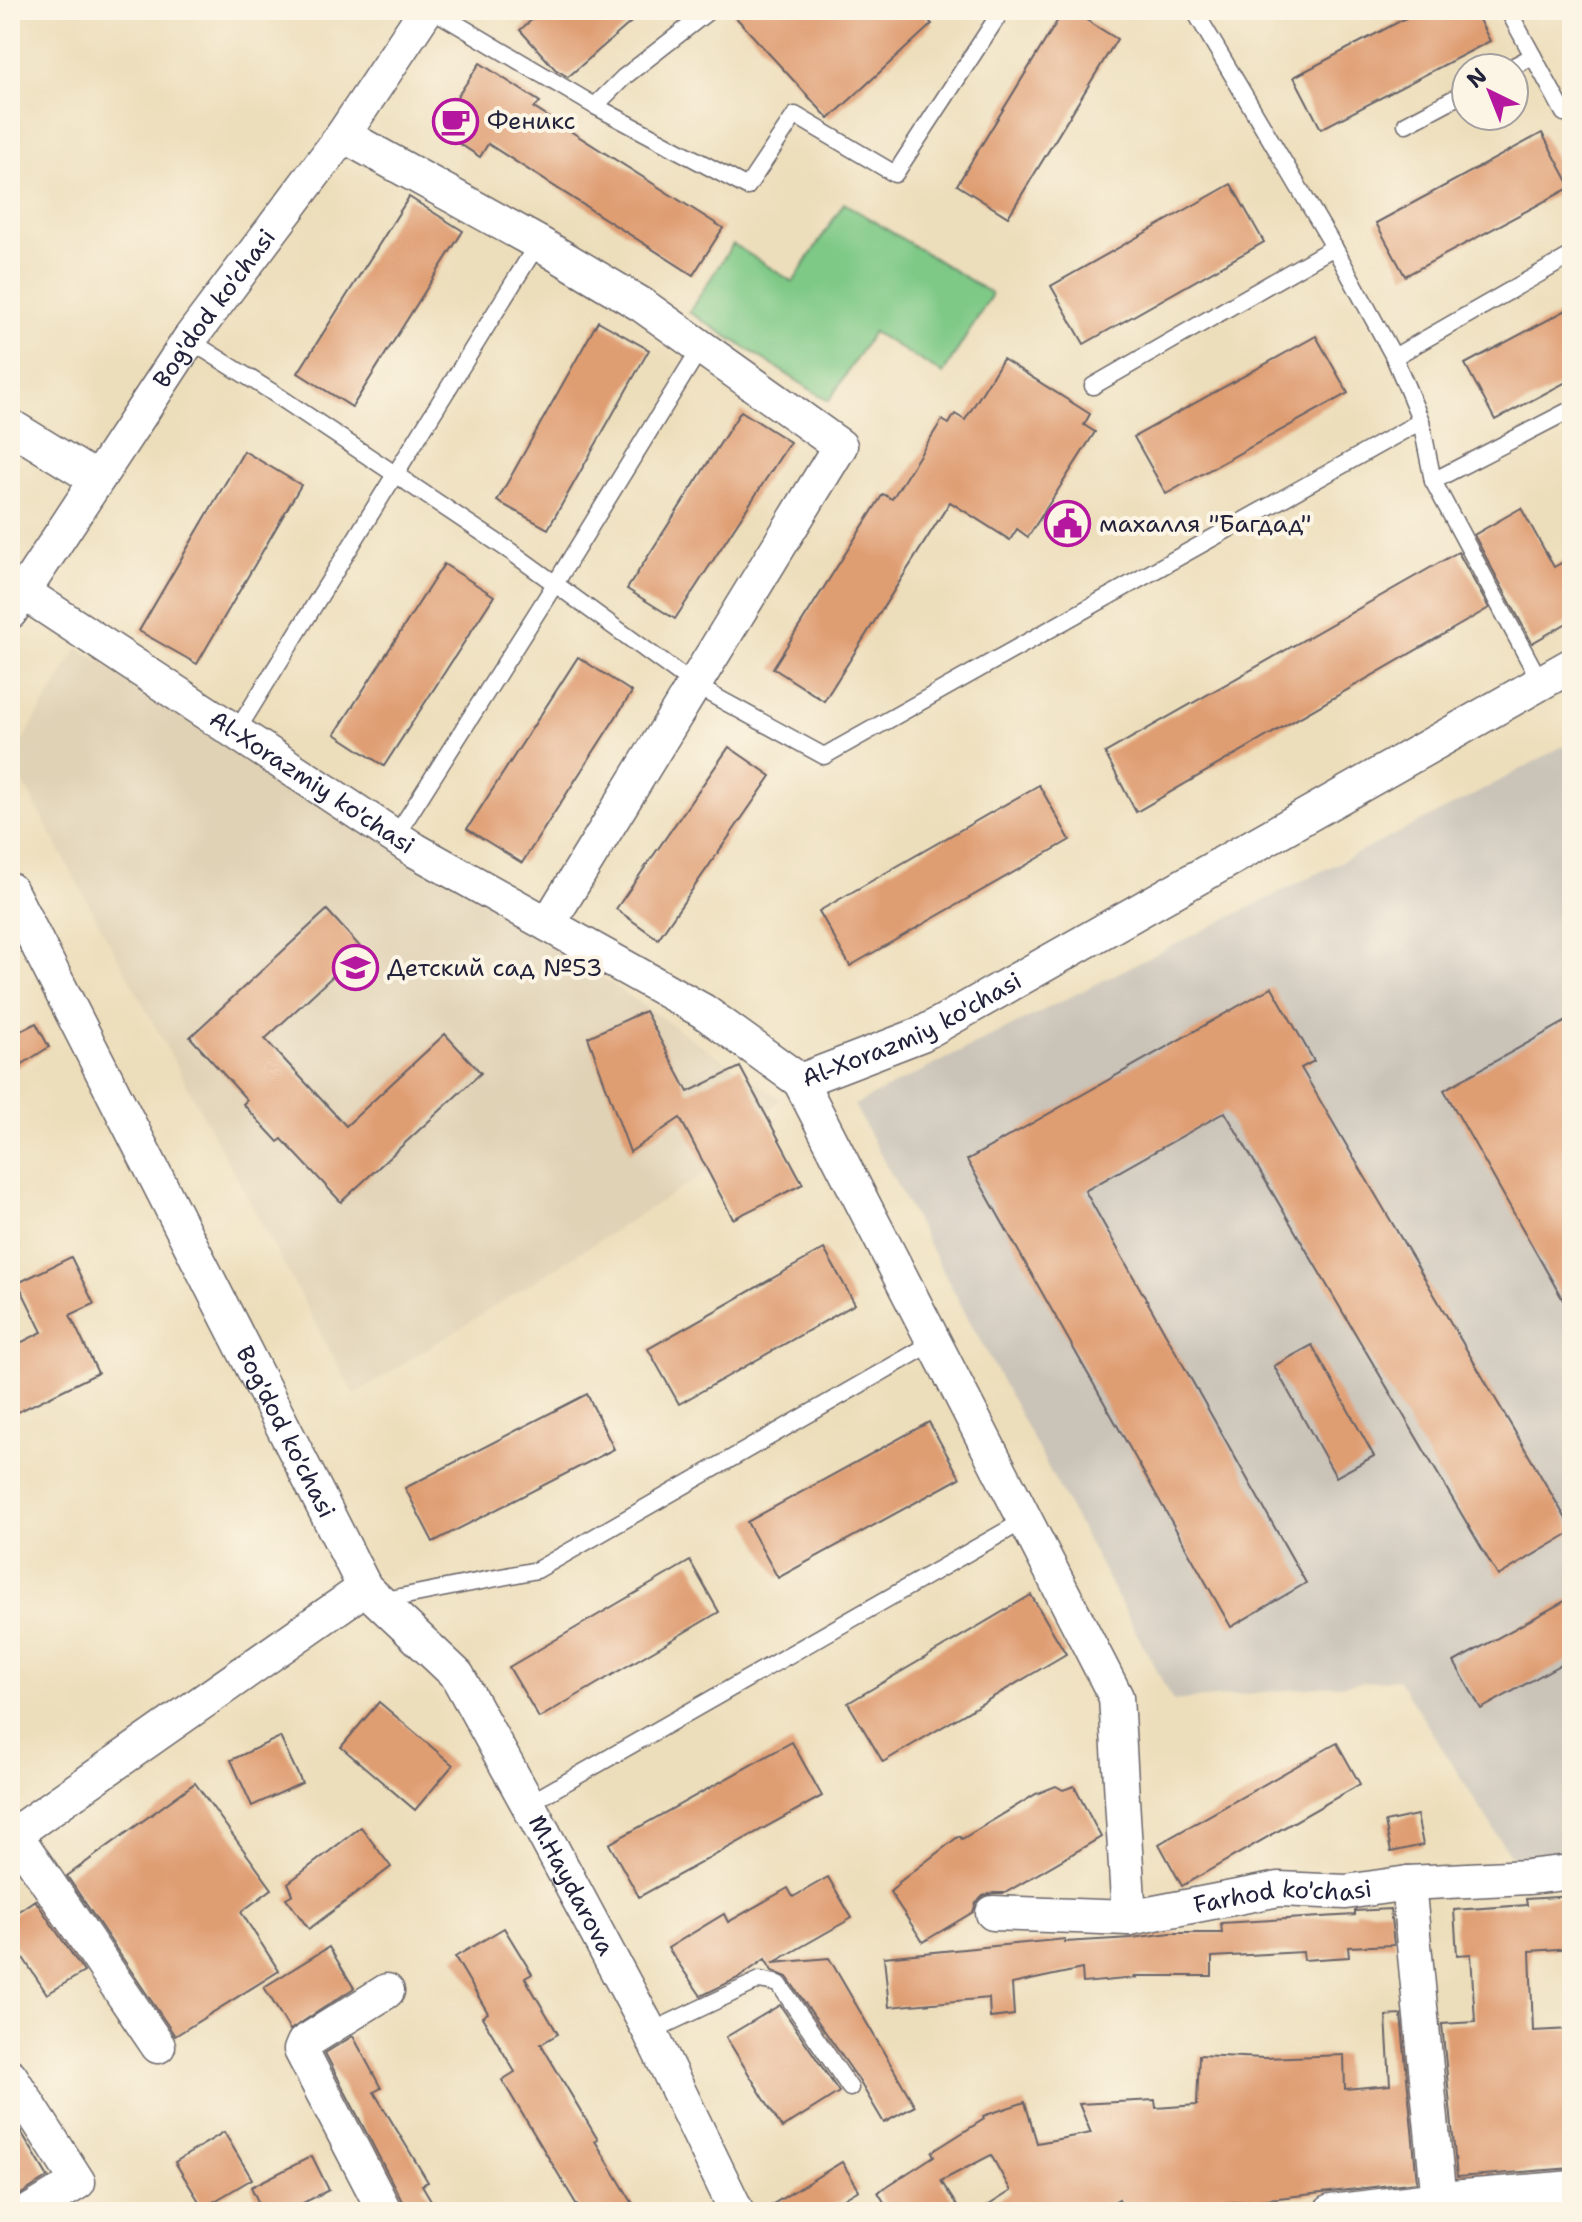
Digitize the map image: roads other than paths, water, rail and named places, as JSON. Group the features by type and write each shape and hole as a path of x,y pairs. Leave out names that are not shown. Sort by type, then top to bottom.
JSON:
{"street":[{"name":"Bog'dod ko'chasi","path":"17,602 189,340 343,135 426,10"},
{"path":"343,135 538,243 642,305 840,446 548,924"},
{"path":"10,426 96,479"},
{"name":"Al-Xorazmiy ko'chasi","path":"17,602 236,732 395,837 703,1011 800,1081 922,1034 1572,665"},
{"name":"Bog'dod ko'chasi","path":"10,890 372,1594"},
{"path":"800,1081 1116,1697 1129,1918"},
{"path":"158,2046 12,1835 372,1594"},
{"name":"M.Haydarova","path":"372,1594 457,1675 650,2032 737,2212"},
{"name":"Farhod ko'chasi","path":"993,1913 1129,1918 1279,1889 1346,1892 1408,1883 1572,1872"},
{"path":"1408,1883 1439,2206"},
{"path":"385,2212 301,2050 304,2043 387,1991"},
{"path":"10,2076 78,2182 29,2212"},
{"path":"1331,2212 1439,2206 1572,2188"}],"lane":[{"path":"433,10 595,106 747,187 795,115 895,174 1002,10"},
{"path":"595,106 624,77 710,10"},
{"path":"1194,10 1334,247 1394,357 1421,421 1433,481 1541,683"},
{"path":"1508,10 1564,113 1572,109"},
{"path":"1406,124 1450,101"},
{"path":"236,732 538,243"},
{"path":"1093,386 1334,247"},
{"path":"1394,357 1572,255"},
{"path":"189,340 510,551 694,685 824,756 1421,421"},
{"path":"395,837 701,347"},
{"path":"1433,481 1572,409"},
{"path":"372,1594 537,1570 934,1342"},
{"path":"528,1804 1025,1520"},
{"path":"650,2032 760,1980 779,1984 850,2088"}],"place":[{"name":"Феникс","path":"456,121"},
{"name":"махалля \"Багдад\"","path":"1068,524"},
{"name":"Детский сад №53","path":"356,968"}]}
